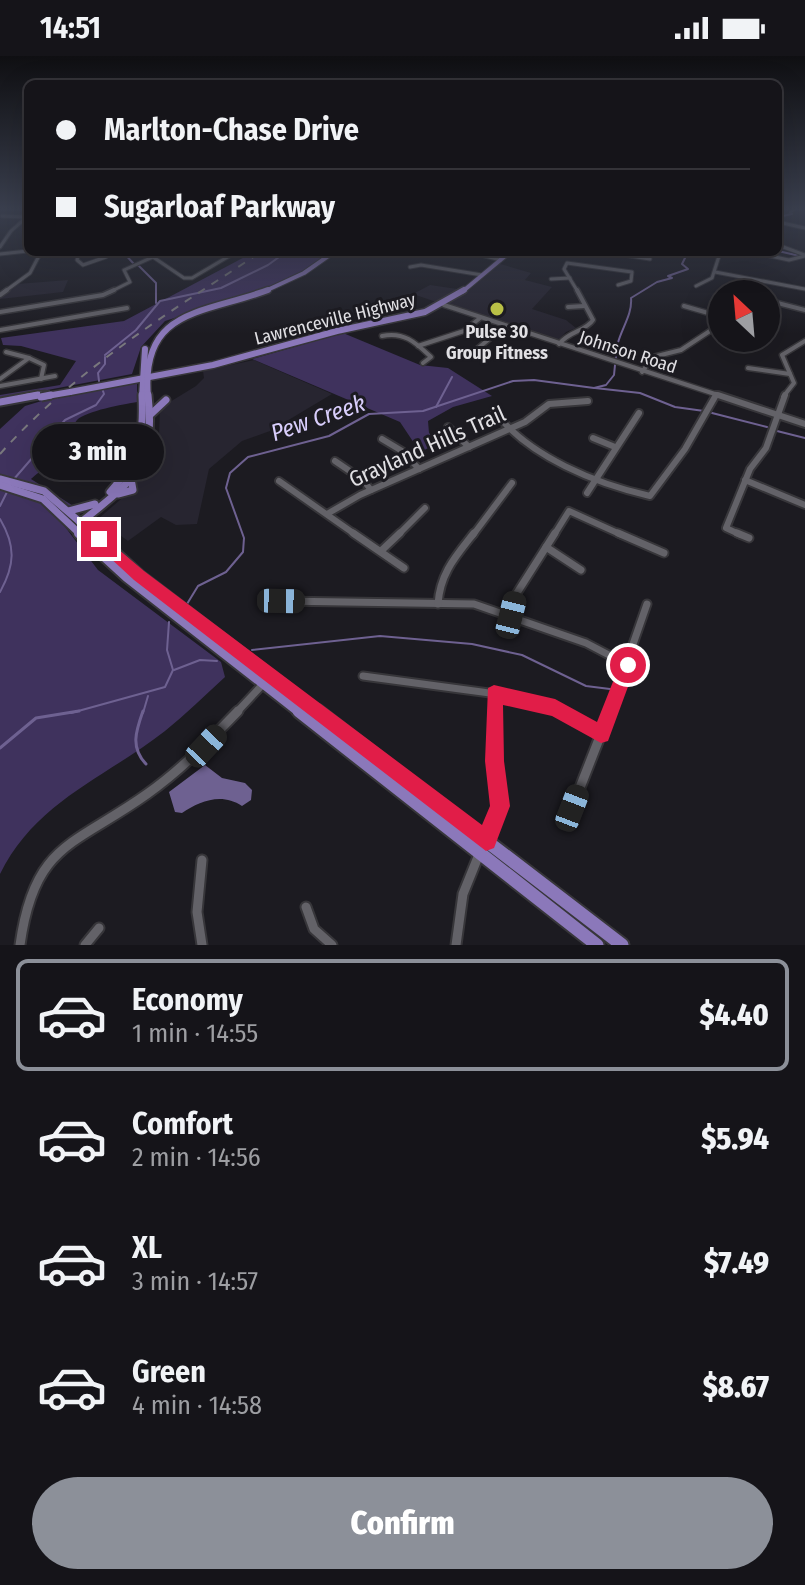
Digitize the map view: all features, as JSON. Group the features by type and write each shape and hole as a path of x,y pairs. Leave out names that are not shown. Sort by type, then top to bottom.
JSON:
{"main road":[{"path":"75,523 126,476 141,452 147,346 162,330 187,313 288,280 326,256"},
{"name":"Lawrenceville Highway","path":"162,373 200,372 213,365 337,331 418,314 444,305 506,256"},
{"name":"Lawrenceville Highway","path":"162,373 244,356"},
{"path":"131,379 162,373"},
{"path":"2,404 162,373"},
{"path":"75,523 114,496 133,490 131,479 150,444 149,396 145,376"},
{"path":"149,396 154,400 166,400 150,415"},
{"path":"0,482 49,494 69,511 75,523"},
{"path":"30,489 266,680 483,847 622,945"},
{"path":"69,511 95,504"},
{"path":"483,847 597,945"}],"street":[{"path":"0,254 23,251"},
{"path":"795,260 805,255"},
{"path":"0,295 30,273 39,256"},
{"path":"78,256 77,260 82,265 106,257"},
{"path":"0,312 103,295 130,282 124,270 129,266 153,257 184,278 192,278 229,256"},
{"path":"485,256 501,260"},
{"path":"630,256 650,259"},
{"path":"696,286 712,278 719,256"},
{"path":"773,256 803,264"},
{"path":"559,344 567,334 590,325 593,320 581,294 564,269 569,261 632,272 631,281 618,285"},
{"path":"410,267 421,265 482,275"},
{"path":"715,272 805,289"},
{"path":"797,287 799,276"},
{"path":"551,279 570,278"},
{"path":"780,304 805,310"},
{"name":"Johnson Road","path":"444,305 805,424"},
{"path":"568,307 584,306"},
{"path":"684,306 708,315"},
{"path":"0,330 127,308"},
{"path":"418,346 470,326 480,318"},
{"path":"470,326 494,335 477,349"},
{"path":"642,372 653,357 681,350 708,330"},
{"path":"382,336 401,333 431,357 423,363"},
{"path":"749,538 726,528 745,480 766,448 784,394 794,383 782,355 805,341"},
{"path":"5,353 44,365 41,379"},
{"path":"0,379 29,358"},
{"path":"748,368 790,374"},
{"path":"0,386 55,376"},
{"path":"495,412 536,450 642,495 656,493 697,426 711,409 716,395"},
{"name":"Grayland Hills Trail","path":"327,514 371,490 525,422 549,404 588,401"},
{"path":"587,493 639,413"},
{"path":"448,427 469,447"},
{"path":"593,438 615,447"},
{"path":"382,439 402,451 419,469"},
{"path":"335,461 363,480 371,490"},
{"path":"745,480 805,505"},
{"path":"279,481 404,568"},
{"path":"438,604 439,585 444,572 512,483"},
{"path":"381,551 425,508"},
{"path":"511,615 515,596 569,511 664,553"},
{"path":"546,547 581,570"},
{"path":"281,601 474,604 586,643 628,665"},
{"path":"572,808 628,665 647,604"},
{"path":"363,676 494,694 555,708 601,734"},
{"path":"20,945 27,896 47,862 69,843 169,778 206,746 266,680"},
{"path":"456,945 463,894 500,806 494,761 494,694"},
{"path":"202,860 197,912 202,945"},
{"path":"306,907 314,929 332,945"},
{"path":"85,945 99,928"}],"shaded area":[{"path":"246,256 327,256 293,280 165,321 141,347 132,374 0,399 0,395 60,385 76,361 21,346 3,345 1,338 124,321"},
{"path":"497,263 531,273 525,280 552,287 532,309 566,320 576,328 566,332 556,343 413,294 430,285 464,290"},
{"path":"68,280 63,292 0,299 17,284"},
{"path":"343,333 420,365 448,368 492,396 453,407 428,421 429,433 439,443 420,452 400,422 252,359"},
{"path":"254,360 332,394 270,431 242,441 209,469 197,524 176,525 161,517 128,541 98,519 128,493 145,471 159,437 160,408 196,386 204,378 203,371"},
{"path":"137,384 137,402 97,411 77,420 61,452 31,479 78,509 59,519 98,570 221,662 225,677 165,731 52,809 15,849 0,874 0,429 25,406 58,396"},
{"path":"205,765 222,778 245,783 252,790 251,800 242,806 227,800 211,800 182,813 175,812 169,792"}],"waterway":[{"path":"782,252 800,256"},
{"path":"127,256 133,263"},
{"path":"105,355 136,330 160,301 221,288 280,256"},
{"name":"Pew Creek","path":"616,360 631,298 657,282 672,278 668,276 688,269 682,264 686,256"},
{"path":"138,265 156,283 156,303"},
{"path":"99,381 98,373 105,364 105,357"},
{"name":"Pew Creek","path":"436,407 513,381 534,380 594,388 606,385 614,375 615,365"},
{"path":"436,407 452,377"},
{"path":"14,479 65,420 96,405 104,394 102,388"},
{"path":"595,388 640,393 675,407 704,411"},
{"name":"Pew Creek","path":"187,604 198,586 226,572 243,552 244,538 226,488 230,473 248,457 329,436 369,414 423,411 436,407"},
{"path":"712,413 767,427"},
{"path":"777,431 805,438"},
{"path":"0,506 7,492"},
{"path":"0,519 9,538 12,556 9,573 0,592"},
{"name":"Pew Creek","path":"77,711 165,687 173,670 167,650 169,622"},
{"path":"252,650 380,636 472,644 522,655 586,686 610,689"},
{"path":"174,670 200,660 217,661"},
{"path":"143,713 148,696"},
{"name":"Pew Creek","path":"0,748 36,718 77,711"},
{"name":"Pew Creek","path":"71,713 77,711"},
{"path":"143,711 136,745 146,764"}],"railway":[{"path":"0,454 91,369 255,256"}],"place":[{"name":"Pulse 30 Group Fitness","path":"497,309"}],"route":[{"path":"99,539 139,575 486,840 500,806 494,761 494,694 519,697 555,708 601,734 628,665"}]}
